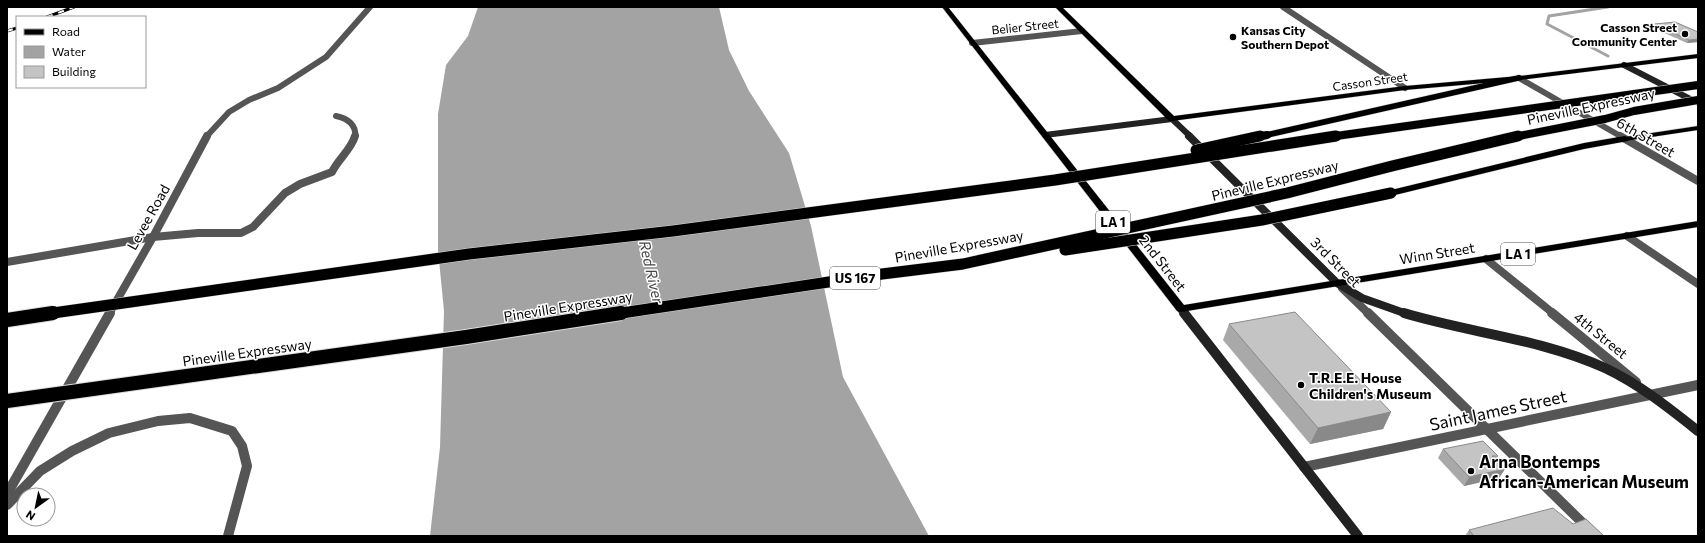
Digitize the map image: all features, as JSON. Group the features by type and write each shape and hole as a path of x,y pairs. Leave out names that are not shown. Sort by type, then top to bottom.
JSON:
{"highway":[{"path":"1055,180 1267,135 1519,78"},
{"path":"1640,92 1698,81"},
{"path":"1640,92 1698,84"},
{"name":"Pineville Expressway","path":"7,320 469,254 673,231 1055,180 1282,144 1640,92"},
{"name":"Pineville Expressway","path":"7,401 474,336 866,276 963,264 1287,193 1392,166 1550,129 1605,119 1634,111 1697,102"},
{"path":"963,264 1163,236 1255,221 1392,193 1584,146 1625,139"}],"main road":[{"name":"2nd Street","path":"945,7 1358,536"},
{"name":"3rd Street","path":"1058,7 1338,283"},
{"name":"Casson Street","path":"1045,135 1405,88 1519,78 1698,56"},
{"path":"1624,65 1697,102"},
{"path":"1625,139 1698,128"},
{"name":"Winn Street","path":"1181,309 1698,224"},
{"path":"1338,283 1364,300 1392,310 1423,319 1528,344 1590,362 1616,373 1652,395"},
{"name":"4th Street","path":"1652,395 1698,431"}],"street":[{"name":"Levee Road","path":"7,494 153,237 206,137 220,120 236,107 278,88 326,57 370,7"},
{"path":"1283,7 1405,88"},
{"name":"Belier Street","path":"972,43 1082,31"},
{"name":"6th Street","path":"1519,78 1698,181"},
{"path":"7,262 153,237 198,233 241,233 248,230 253,227 285,193 300,184 332,172 338,160 353,144 356,134 356,129 350,121 343,117 336,116"},
{"path":"1627,236 1698,284"},
{"name":"4th Street","path":"1486,259 1652,395"},
{"name":"3rd Street","path":"1338,283 1596,536"},
{"name":"Saint James Street","path":"1304,467 1698,385"},
{"path":"7,505 40,471 72,451 109,434 158,421 190,418 232,431 242,446 246,466 228,536"}],"water":[{"name":"Red River","path":"478,7 719,7 729,50 749,91 789,153 811,226 843,377 929,536 430,536 440,447 444,311 438,250 438,114 446,65 468,36"}],"building":[{"name":"Casson Street Community Center","path":"1675,22 1698,32 1698,39 1689,40 1655,24"},
{"name":"T.R.E.E. House Children's Museum","path":"1295,312 1391,412 1318,428 1229,324"},
{"path":"1483,441 1498,456 1492,456 1505,469 1469,477 1443,449"},
{"path":"1553,508 1573,524 1586,519 1604,536 1474,536 1469,530"}],"waterway":[{"path":"1608,7 1549,16 1547,24 1608,56"}],"railway":[{"path":"50,16 74,7"},
{"path":"7,31 16,28"}],"place":[{"name":"Casson Street Community Center","path":"1685,34"},
{"name":"Kansas City Southern Depot","path":"1233,37"},
{"name":"T.R.E.E. House Children's Museum","path":"1301,385"},
{"name":"Arna Bontemps African-American Museum","path":"1471,471"}]}
